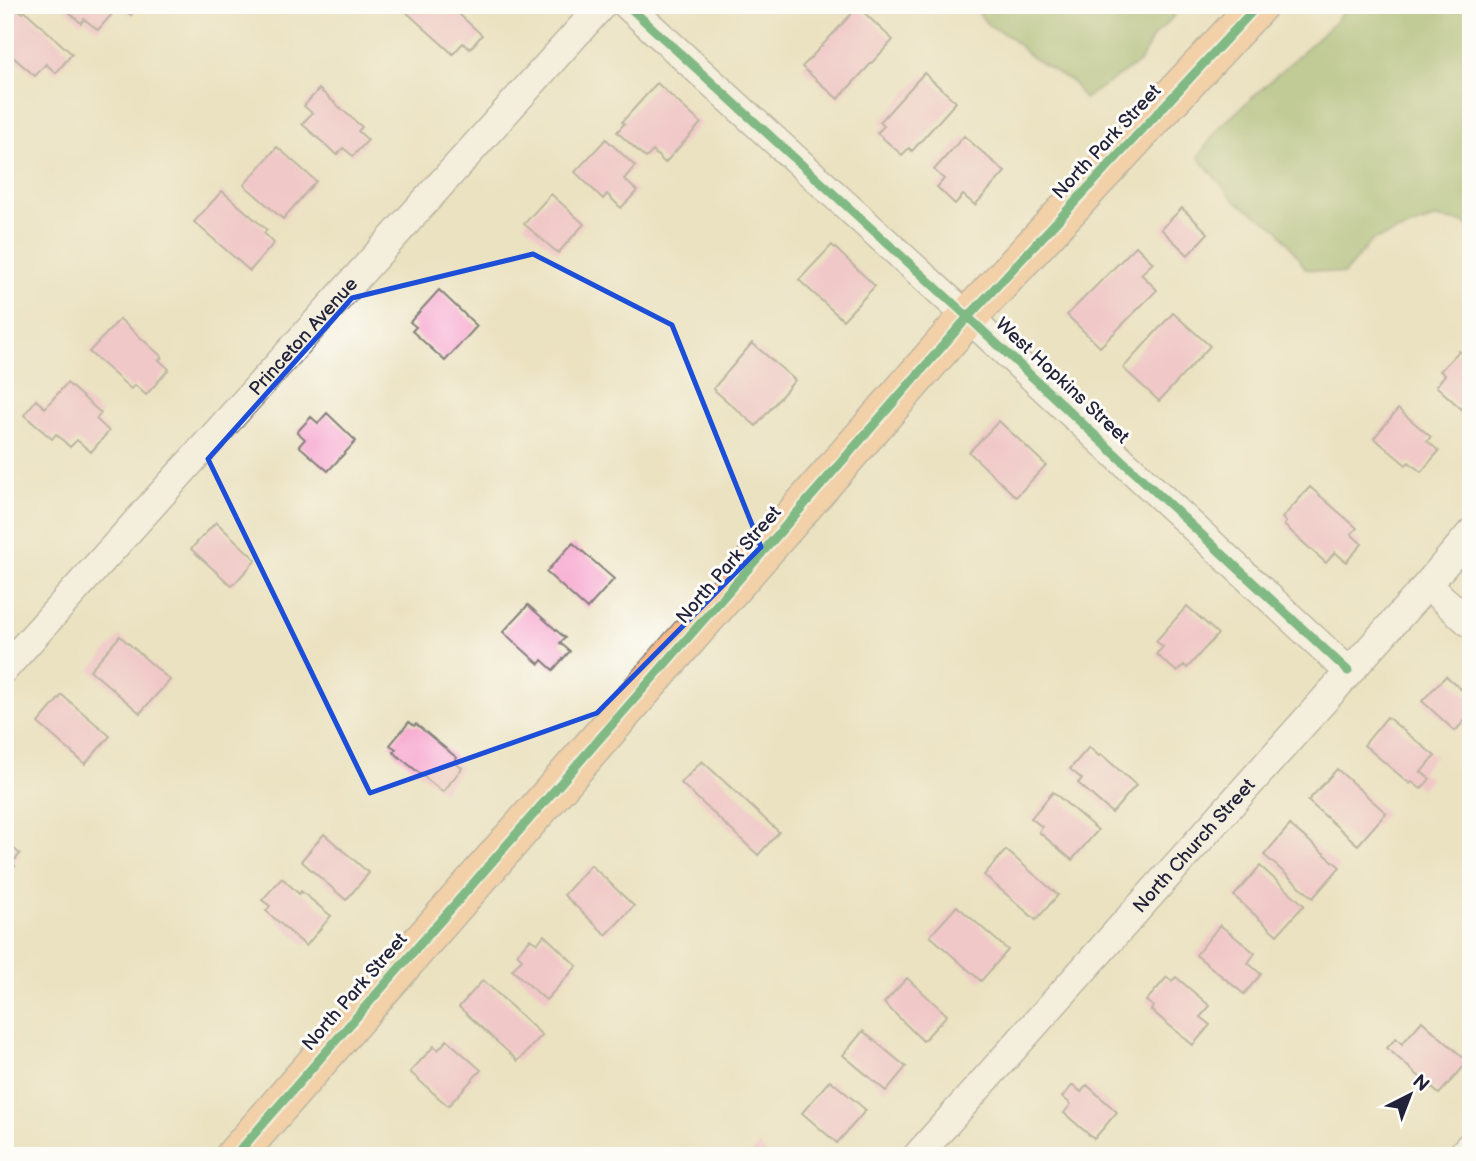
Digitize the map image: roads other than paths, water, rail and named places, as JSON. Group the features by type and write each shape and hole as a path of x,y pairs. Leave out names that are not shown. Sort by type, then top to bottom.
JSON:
{"main road":[{"name":"North Park Street","path":"235,1156 968,317 1258,5"}],"street":[{"name":"Princeton Avenue","path":"5,668 602,5"},
{"name":"West Hopkins Street","path":"627,5 968,317 1348,671"},
{"name":"North Church Street","path":"917,1156 1471,533"},
{"path":"1427,585 1471,624"},
{"path":"1461,1156 1471,1145"}]}
